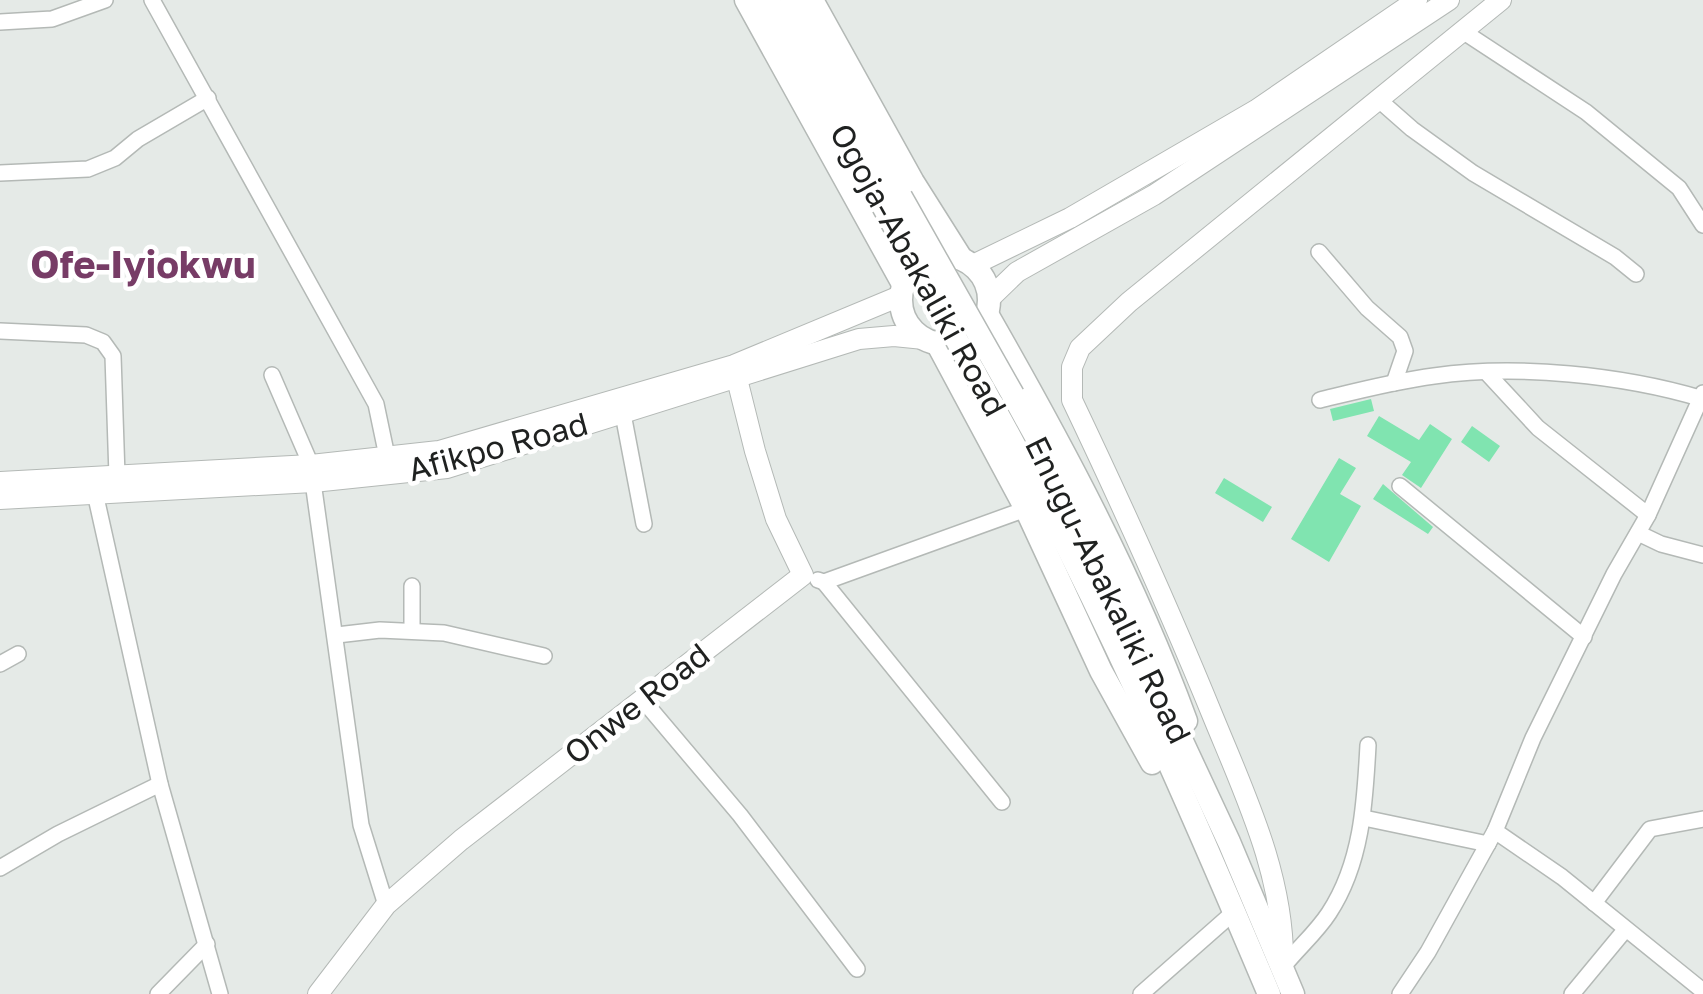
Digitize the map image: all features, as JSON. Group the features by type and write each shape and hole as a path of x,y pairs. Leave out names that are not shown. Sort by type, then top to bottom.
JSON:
{"highway":[{"path":"746,0 901,290 906,321 931,341 1026,509 1101,672 1179,811 1218,846"},
{"name":"Ogoja-Abakaliki Road","path":"768,0 892,201"},
{"name":"Ogoja-Abakaliki Road","path":"791,0 892,201 1003,400 1041,493 1165,760"},
{"path":"812,0 913,182 966,262 987,286 988,307 1098,520 1160,652 1218,846"},
{"path":"901,290 912,269 926,259 943,255 966,262"},
{"path":"931,341 950,344 973,334 988,307"},
{"name":"Enugu-Abakaliki Road","path":"1003,400 1062,484 1218,846 1234,912 1270,994"},
{"name":"Enugu-Abakaliki Road","path":"1165,760 1218,846 1293,994"}],"main road":[{"path":"988,307 1017,272 1417,0"},
{"path":"966,262 1133,194 1450,0"},
{"path":"1282,967 1284,924 1260,832 1164,596 1072,400 1072,366 1080,348 1129,302 1500,0"},
{"name":"Afikpo Road","path":"0,499 94,487 389,467 448,468 623,414 736,372 901,290"},
{"name":"Afikpo Road","path":"389,467 859,339 894,336 931,341"},
{"path":"736,372 754,450 776,519 803,575"},
{"name":"Afikpo Road","path":"0,482 94,487 118,476 312,473"},
{"name":"Onwe Road","path":"318,994 386,905 461,840 803,575"}],"street":[{"path":"0,22 52,19 106,0"},
{"path":"152,0 376,404 389,467"},
{"path":"1464,32 1586,112 1678,188 1703,225"},
{"path":"0,173 88,169 116,158 138,139 208,98"},
{"path":"1379,100 1460,165 1615,257 1636,274"},
{"path":"1319,252 1367,308 1400,337 1405,351 1394,382"},
{"path":"0,332 86,335 103,342 113,356 118,476"},
{"path":"1487,373 1538,428 1648,515"},
{"path":"1320,400 1394,382 1487,373 1553,374 1702,396 1648,515 1533,738 1492,838 1420,967 1400,994"},
{"path":"272,374 312,473 361,825 386,905"},
{"path":"623,414 644,524"},
{"path":"1400,486 1584,637"},
{"path":"94,487 160,784 220,994"},
{"path":"824,582 1026,509"},
{"path":"1638,532 1661,544 1703,555"},
{"path":"803,575 824,582 1002,802"},
{"path":"412,586 412,630"},
{"path":"337,636 380,630 444,633 544,656"},
{"path":"0,664 18,654"},
{"path":"642,699 740,815 857,969"},
{"path":"1282,967 1310,938 1342,890 1364,818 1368,745"},
{"path":"0,868 58,834 160,784"},
{"path":"1364,818 1492,838 1594,903 1703,991"},
{"path":"1594,903 1650,829 1703,819"},
{"path":"1141,994 1234,912"},
{"path":"1572,994 1625,930"},
{"path":"158,994 207,944"}],"building":[{"path":"1371,399 1374,411 1333,421 1330,409"},
{"path":"1379,416 1419,440 1430,424 1452,439 1421,488 1402,475 1411,462 1367,436"},
{"path":"1472,426 1500,446 1489,462 1461,442"},
{"path":"1339,458 1356,468 1340,494 1361,506 1329,562 1291,539"},
{"path":"1224,478 1272,507 1263,522 1215,493"},
{"path":"1383,484 1433,527 1428,534 1373,499"}],"district":[{"name":"Ofe-Iyiokwu","path":"143,265"}]}
